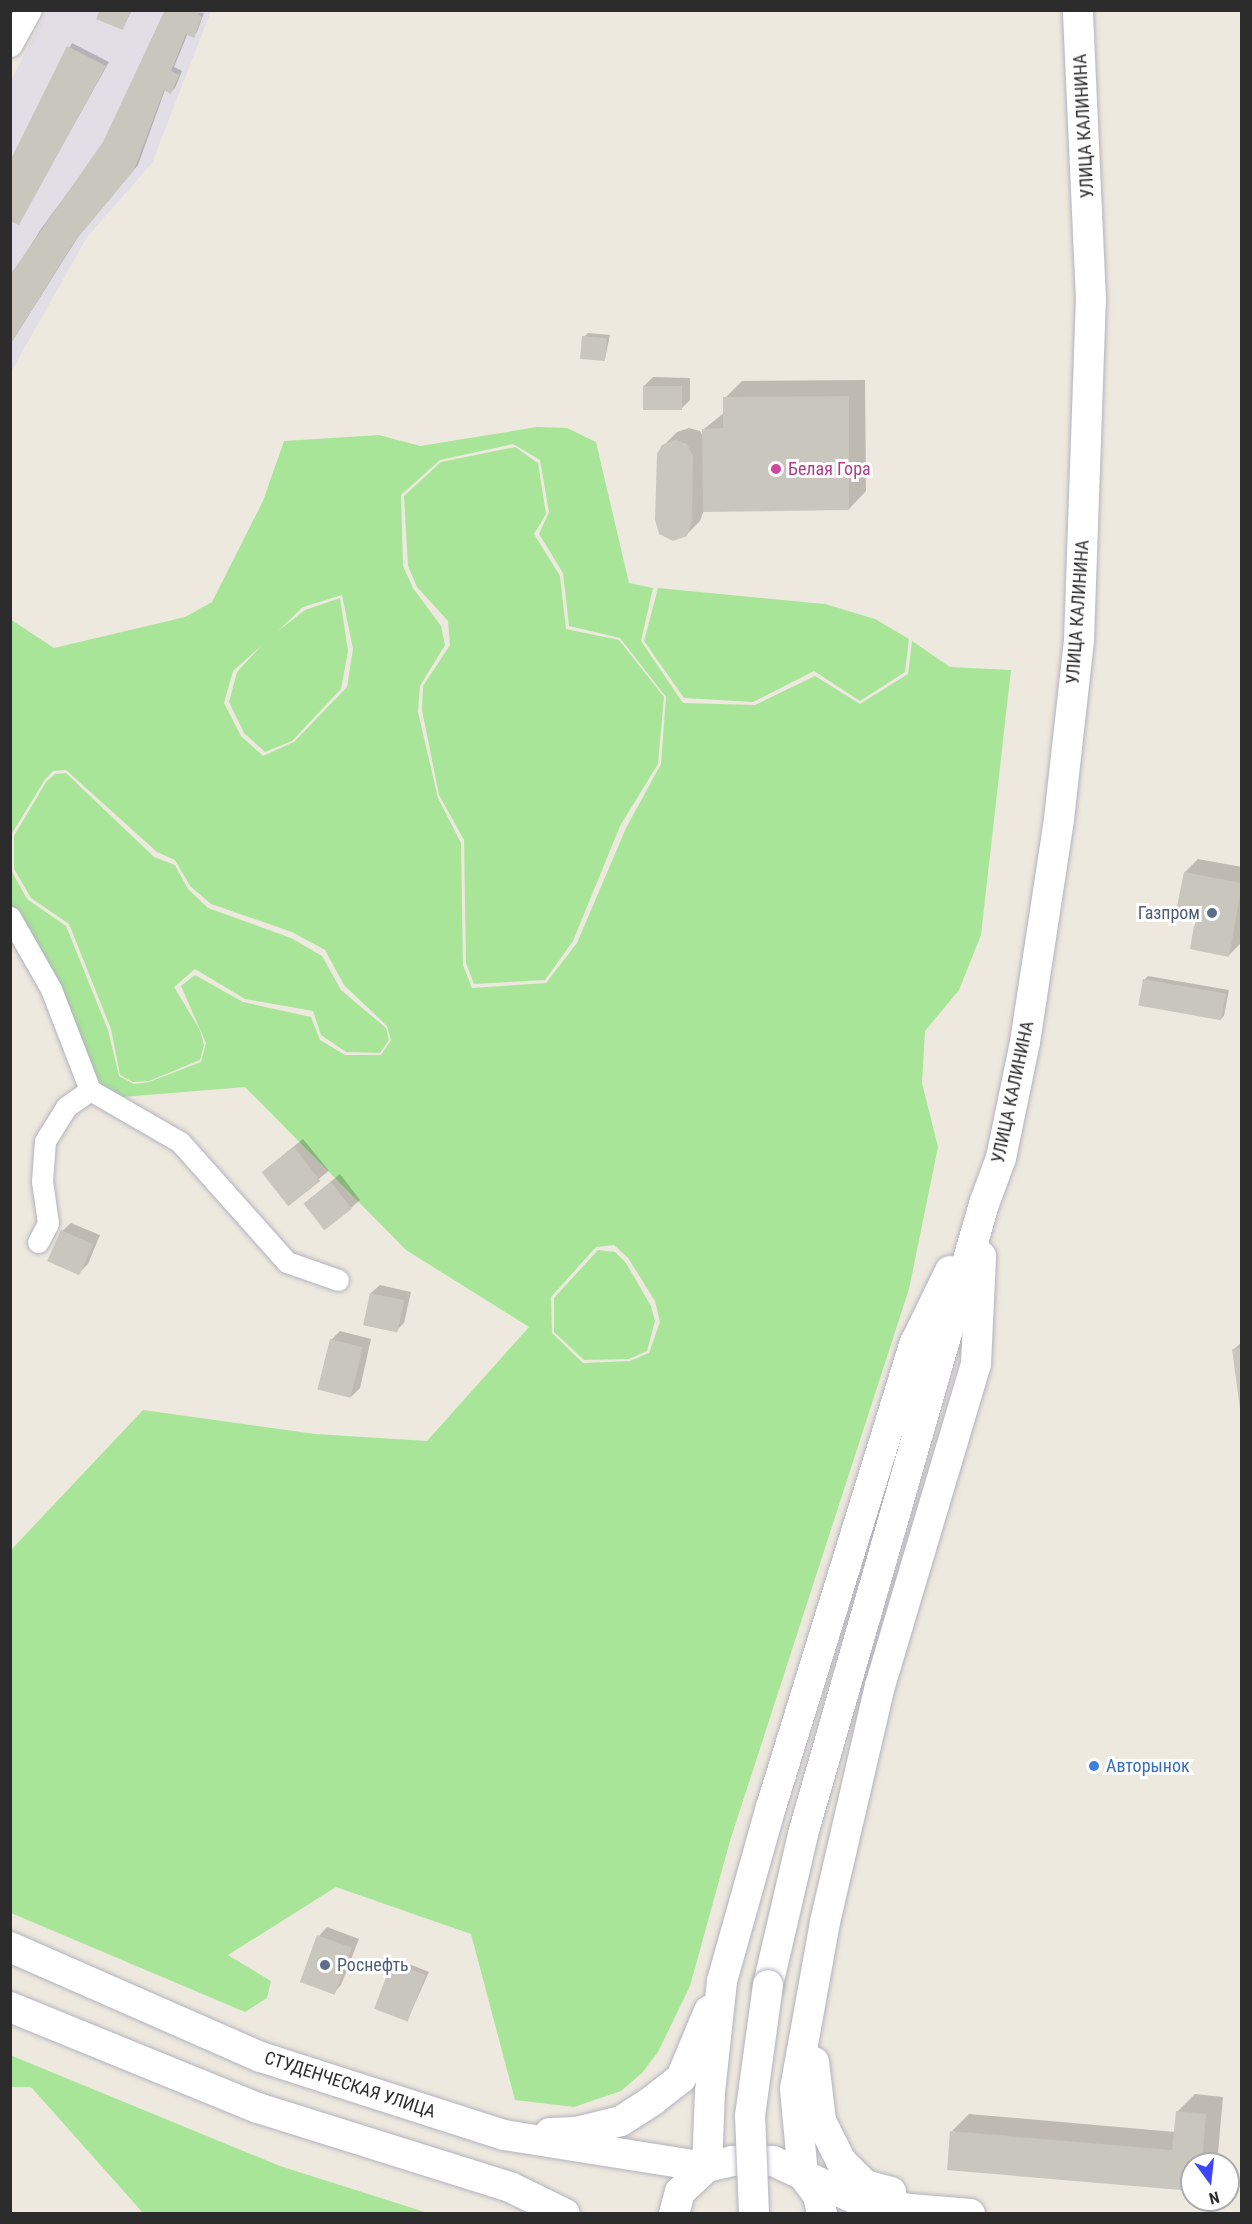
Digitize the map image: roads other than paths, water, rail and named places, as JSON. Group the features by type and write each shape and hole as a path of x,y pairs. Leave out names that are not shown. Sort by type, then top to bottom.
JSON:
{"main road":[{"name":"УЛИЦА КАЛИНИНА","path":"984,1204 1001,1158 1025,1042 1059,819 1079,640 1091,300 1078,10"},
{"path":"822,2214 818,2196 803,2175 795,2089 825,1922 880,1686 976,1364 984,1204"},
{"path":"504,2135 576,2132 621,2121 681,2078 722,1981 771,1807 915,1343 984,1204"},
{"path":"754,2214 750,2116 768,1985 803,1834 984,1204"},
{"path":"825,1922 813,2075 821,2121 841,2161 865,2185 966,2213"},
{"name":"СТУДЕНЧЕСКАЯ УЛИЦА","path":"10,1947 261,2057 504,2135 707,2167"},
{"path":"707,2167 710,2092 722,1981"},
{"path":"10,2007 258,2108 510,2187 565,2214"},
{"path":"674,2214 680,2192 707,2167 732,2161 773,2161 858,2200 910,2209 966,2213"}],"street":[{"path":"10,44 29,10"},
{"path":"10,917 51,989 90,1090 180,1142 287,1262 338,1280"},
{"path":"38,1242 48,1223 42,1181 45,1141 66,1107 90,1090"}],"place":[{"name":"Белая Гора","path":"776,469"},
{"name":"Газпром","path":"1212,913"},
{"name":"Авторынок","path":"1094,1766"},
{"name":"Роснефть","path":"325,1965"}]}
